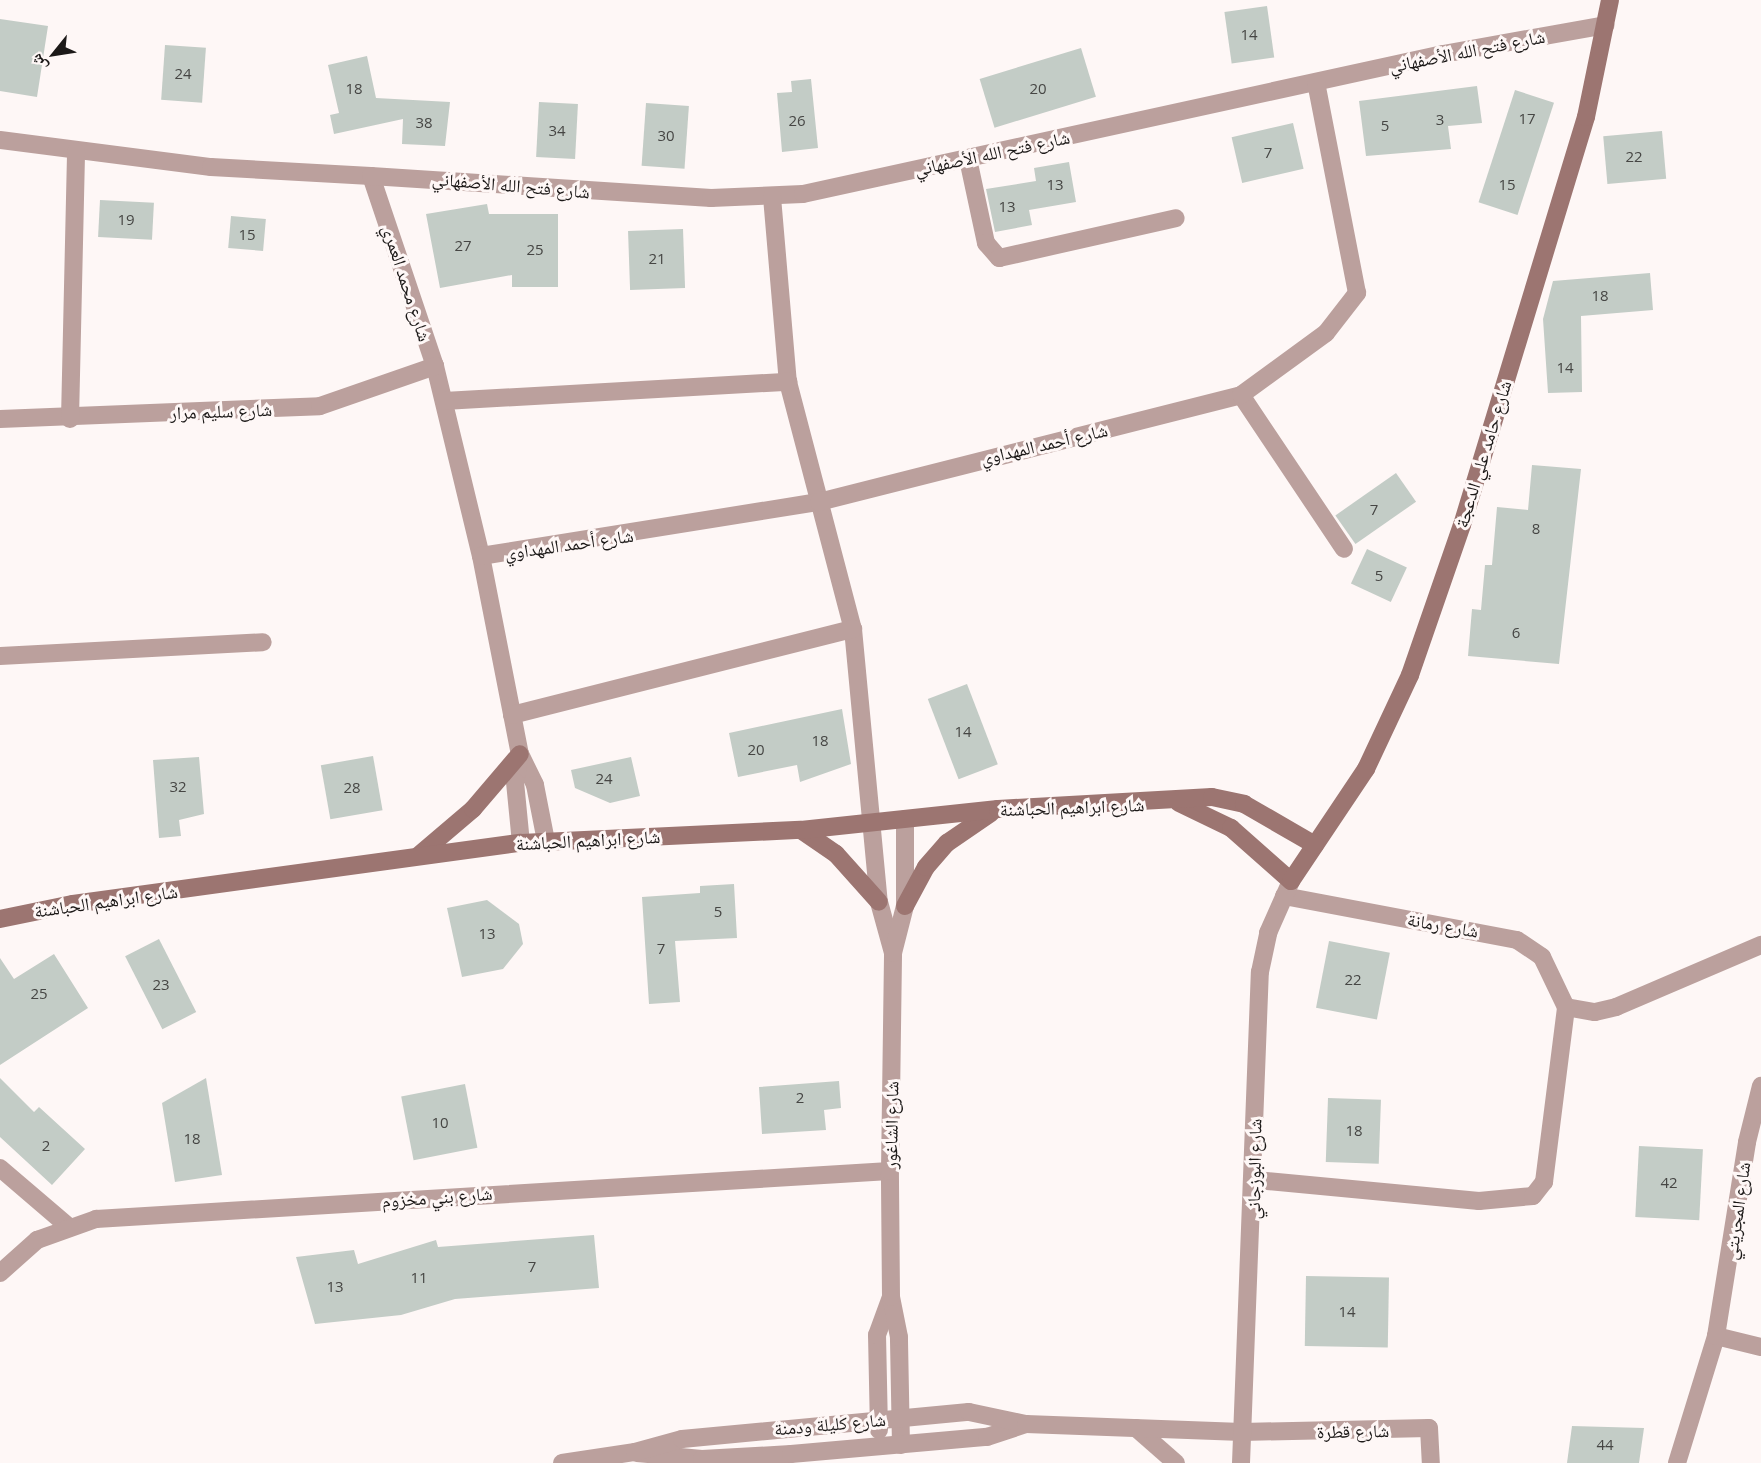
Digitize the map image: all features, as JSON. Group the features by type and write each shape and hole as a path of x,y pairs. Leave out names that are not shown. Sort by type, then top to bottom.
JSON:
{"street":[{"name":"شارع حامد علي الدعجة","path":"1287,888 1366,769 1410,675 1555,227 1586,117 1610,0"},
{"name":"شارع فتح الله الأصفهاني","path":"371,176 614,193 772,197 968,159 1316,83 1605,25"},
{"name":"شارع أحمد المهداوي","path":"481,556 819,502 1241,395 1326,333 1358,293 1316,83"},
{"path":"0,140 76,152 371,176"},
{"path":"70,419 76,152"},
{"path":"968,159 986,243 999,258 1176,218"},
{"name":"شارع محمد العمري","path":"371,176 435,366 481,556 520,754 535,785 546,841"},
{"name":"شارع الشاغور","path":"772,197 788,382 853,629 874,822 879,902 893,953"},
{"name":"شارع سليم مرار","path":"0,419 70,419 320,406 435,366"},
{"path":"444,401 788,382"},
{"path":"1241,395 1344,549"},
{"path":"512,715 853,629"},
{"path":"0,656 263,642"},
{"path":"418,856 473,809 520,754"},
{"name":"شارع محمد العمري","path":"520,754 515,782 521,843"},
{"name":"شارع ابراهيم الحباشنة","path":"0,919 73,904 521,843 801,830 998,809 1179,802 1212,797 1244,804 1315,845"},
{"name":"شارع ابراهيم الحباشنة","path":"1179,802 1231,828 1287,888"},
{"path":"905,906 926,867 947,843 998,809"},
{"name":"شارع الشاغور","path":"901,1445 899,1337 891,1297 890,1171 893,953 905,906 905,819"},
{"path":"801,830 836,854 879,902"},
{"name":"شارع رمانة","path":"1287,888 1517,940 1542,957 1566,1007"},
{"name":"شارع البوزجاني","path":"1241,1463 1256,1180 1260,972 1287,888"},
{"path":"1256,1180 1479,1201 1538,1194 1566,1007 1580,1012 1616,1007 1761,945"},
{"name":"شارع المجريتي","path":"1677,1463 1716,1336 1747,1142 1761,1086"},
{"path":"0,1168 68,1226"},
{"name":"شارع بني مخزوم","path":"0,1273 37,1240 68,1226 124,1217 890,1171"},
{"name":"شارع الشاغور","path":"879,1447 877,1335 891,1297"},
{"path":"1716,1336 1761,1347"},
{"name":"شارع كليلة ودمنة","path":"562,1463 635,1452 681,1439 984,1412 1026,1424 1242,1432"},
{"name":"شارع كليلة ودمنة","path":"635,1452 702,1459 791,1458 987,1437 1026,1424"},
{"path":"790,1428 791,1458"},
{"path":"1136,1428 1176,1463"},
{"name":"شارع قطرة","path":"1242,1432 1429,1428 1431,1463"}],"building":[{"path":"1267,6 1274,57 1232,63 1224,12"},
{"path":"0,19 48,26 37,97 0,91"},
{"path":"165,45 206,48 202,103 161,100"},
{"path":"1081,48 1096,97 995,128 980,79"},
{"path":"367,56 376,98 450,102 445,146 402,144 403,119 334,134 330,115 339,113 328,65"},
{"path":"811,79 818,148 782,152 777,93 792,92 791,81"},
{"path":"1477,86 1482,123 1448,126 1451,149 1366,156 1359,101"},
{"path":"1515,90 1554,103 1518,215 1479,202"},
{"path":"539,102 578,104 575,159 536,157"},
{"path":"646,103 689,106 685,169 642,166"},
{"path":"1293,123 1304,169 1242,183 1232,137"},
{"path":"1662,131 1666,179 1607,184 1603,136"},
{"path":"1069,162 1076,202 1029,210 1032,225 995,232 986,189 1036,181 1034,168"},
{"path":"100,200 154,203 152,240 98,237"},
{"path":"487,204 489,214 558,214 558,287 512,287 512,275 440,288 426,214"},
{"path":"231,216 266,219 263,251 228,248"},
{"path":"683,229 685,288 630,290 628,231"},
{"path":"1650,273 1653,310 1581,316 1582,392 1548,393 1543,319 1553,281"},
{"path":"1532,465 1581,469 1559,664 1468,656 1472,609 1481,610 1485,565 1492,565 1497,507 1528,510"},
{"path":"1396,473 1416,502 1355,544 1335,515"},
{"path":"1367,549 1407,568 1391,602 1351,583"},
{"path":"967,684 998,764 959,779 928,699"},
{"path":"842,709 851,764 800,782 797,765 738,777 729,733"},
{"path":"373,756 383,810 330,819 321,765"},
{"path":"199,757 204,814 179,820 181,836 159,838 153,760"},
{"path":"631,757 640,796 610,803 575,788 571,770"},
{"path":"734,884 737,938 675,941 680,1002 649,1004 642,897 700,893 700,886"},
{"path":"487,900 519,924 523,944 503,969 462,977 447,908"},
{"path":"159,939 196,1012 162,1029 125,956"},
{"path":"1329,941 1390,953 1377,1020 1316,1008"},
{"path":"54,954 88,1008 0,1065 0,958 14,979"},
{"path":"0,1078 34,1112 39,1107 85,1149 52,1185 0,1137"},
{"path":"206,1078 222,1175 175,1182 162,1103"},
{"path":"839,1081 841,1108 824,1110 826,1130 762,1134 759,1087"},
{"path":"465,1084 477,1148 414,1160 401,1096"},
{"path":"1328,1098 1381,1100 1379,1164 1326,1162"},
{"path":"1639,1146 1703,1149 1699,1220 1635,1217"},
{"path":"594,1235 599,1288 455,1299 401,1315 315,1324 296,1257 354,1250 358,1264 436,1240 438,1247"},
{"path":"1306,1276 1389,1277 1388,1347 1305,1346"},
{"path":"1572,1426 1644,1428 1639,1463 1567,1463"}]}
